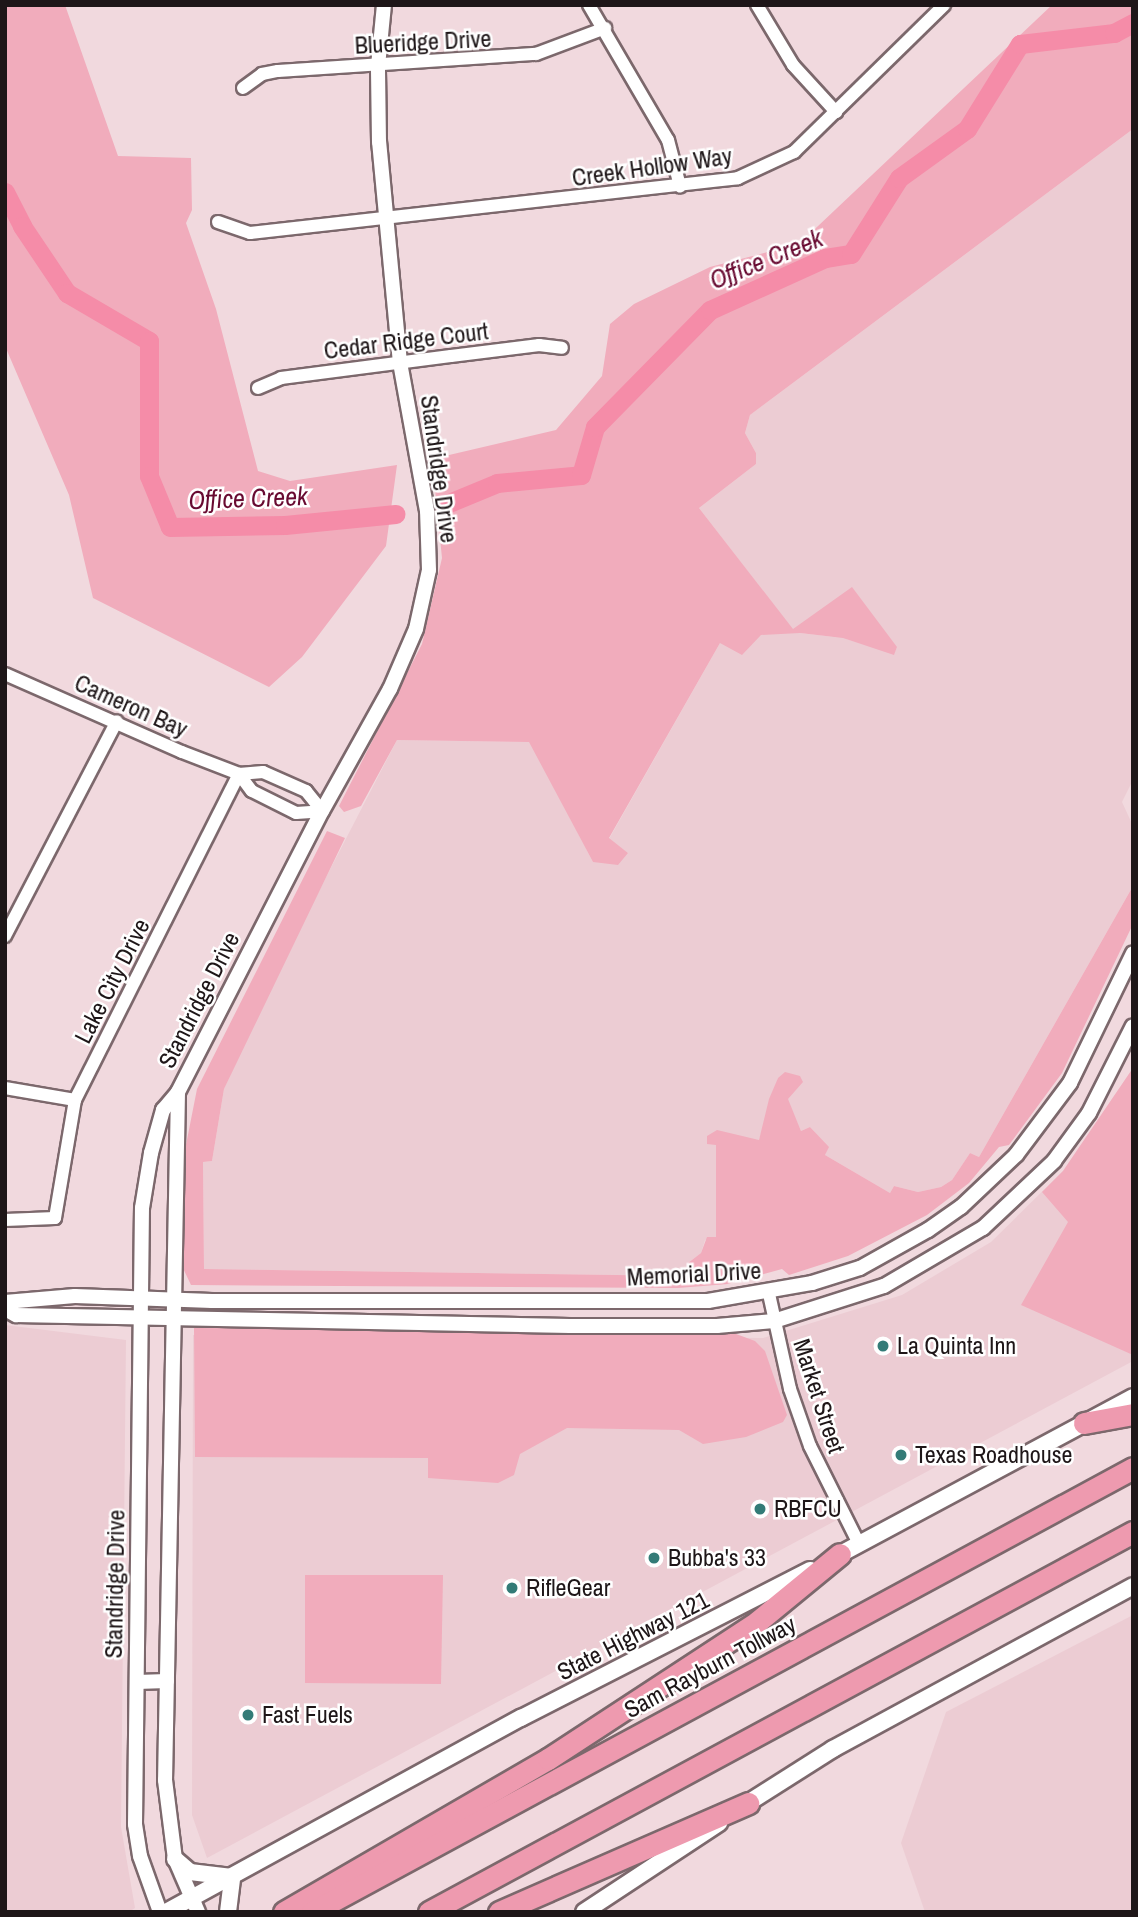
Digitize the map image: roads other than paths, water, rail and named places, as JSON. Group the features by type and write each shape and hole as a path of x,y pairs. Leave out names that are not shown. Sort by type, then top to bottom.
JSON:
{"highway":[{"path":"1084,1423 1133,1414"},
{"name":"Sam Rayburn Tollway","path":"312,1912 1133,1468"},
{"path":"429,1912 1133,1532"},
{"path":"284,1912 548,1759 757,1622 850,1549"},
{"path":"499,1912 748,1802"}],"main road":[{"name":"State Highway 121","path":"163,1912 195,1905 232,1877 521,1718 850,1549 1133,1396"},
{"path":"584,1912 748,1802 833,1749 1133,1587"},
{"path":"175,1859 190,1872 232,1877 228,1912"}],"street":[{"name":"Standridge Drive","path":"163,1912 140,1856 135,1824 142,1208 151,1153 163,1110 178,1092 322,811 390,689 426,590 427,511 400,363 386,220 378,65 384,5"},
{"path":"589,5 605,28 668,140 680,186"},
{"path":"757,5 793,65 836,112"},
{"name":"Creek Hollow Way","path":"218,222 250,233 386,220 738,178 774,164 794,152 836,112 929,10 944,5"},
{"name":"Blueridge Drive","path":"243,88 262,74 278,71 536,54 605,28"},
{"name":"Cedar Ridge Court","path":"257,388 281,378 539,345 562,348"},
{"name":"Cameron Bay","path":"5,674 239,774 263,772 306,791 322,811"},
{"path":"5,936 117,721"},
{"name":"Cameron Bay","path":"239,774 252,791 296,813 322,811"},
{"name":"Lake City Drive","path":"5,1220 55,1218 75,1100 239,774"},
{"name":"Memorial Drive","path":"5,1302 75,1296 174,1300 708,1301 769,1294 860,1268 928,1230 989,1182 1041,1126 1070,1083 1133,953"},
{"name":"Memorial Drive","path":"5,1309 16,1315 174,1320 570,1326 718,1326 774,1321 884,1286 983,1228 1054,1161 1088,1113 1133,1026"},
{"path":"5,1088 75,1100"},
{"name":"Standridge Drive","path":"178,1092 166,1822 175,1859 195,1905"},
{"name":"Market Street","path":"769,1294 774,1321 810,1446 850,1549"},
{"path":"137,1682 167,1681"}],"waterway":[{"name":"Office Creek","path":"444,505 497,483 581,475 595,427 710,310 825,258 851,254 899,178 967,129 1020,44 1114,33 1133,23"},
{"name":"Office Creek","path":"5,192 22,226 67,293 149,341 149,476 170,527 285,525 395,514"}],"place":[{"name":"La Quinta Inn","path":"883,1346"},
{"name":"Texas Roadhouse","path":"901,1455"},
{"name":"RBFCU","path":"760,1509"},
{"name":"Bubba's 33","path":"654,1558"},
{"name":"RifleGear","path":"512,1588"},
{"name":"Fast Fuels","path":"248,1715"}]}
